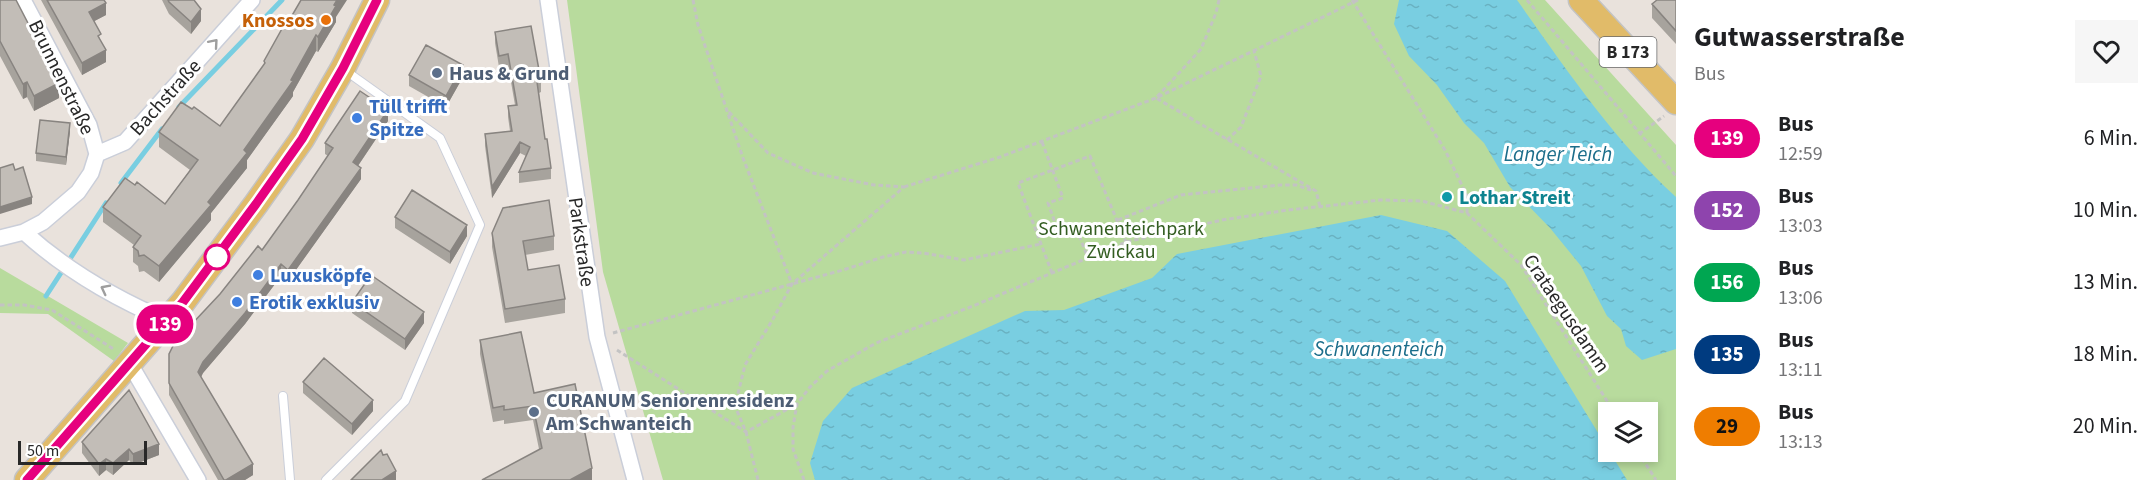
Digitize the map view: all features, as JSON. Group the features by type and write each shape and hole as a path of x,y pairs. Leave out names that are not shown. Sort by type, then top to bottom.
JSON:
{"main road":[{"path":"27,480 168,321 243,221 302,139 343,68 377,0"},
{"name":"B 173","path":"1581,0 1671,108"}],"street":[{"name":"Brunnenstraße","path":"23,0 89,125 97,154"},
{"name":"Bachstraße","path":"97,154 124,142 252,0"},
{"name":"Parkstraße","path":"548,0 597,337 635,480"},
{"path":"0,238 24,232 44,222 78,192 91,173 97,154"},
{"path":"24,232 80,276 140,309 168,321"},
{"path":"130,364 198,480"}],"lane":[{"path":"326,480 405,400 480,225 440,138 343,68"},
{"path":"283,396 290,480"}],"path":[{"path":"693,0 698,25 729,112 742,158 792,284"},
{"path":"1156,98 1201,49 1219,0"},
{"path":"1527,0 1676,176"},
{"path":"729,112 768,153 813,173 874,185 904,187 1042,142 1156,98 1355,1 1445,150 1467,196 1467,213"},
{"path":"1227,140 1241,127 1261,76 1254,51"},
{"path":"1156,98 1316,191 1320,207"},
{"path":"1639,134 1671,108"},
{"path":"1042,142 1063,198 1048,203 1058,231 1074,225 1088,258"},
{"path":"1052,273 1018,183 1090,156 1126,242"},
{"path":"1118,220 1181,195 1280,184 1316,191"},
{"path":"758,480 747,432 735,405 745,365 792,284 904,187"},
{"name":"Crataegusdamm","path":"797,404 810,387 827,371 876,343 973,306 1126,242 1221,220 1381,200 1422,201 1467,213 1521,265 1608,402"},
{"path":"597,337 906,252 964,260 1041,244"},
{"path":"0,305 24,305 52,310 110,345 130,364"},
{"path":"597,337 747,432"},
{"path":"747,432 797,404"},
{"path":"797,404 793,427 793,449 804,480"},
{"path":"1644,462 1656,480"}],"green space":[{"name":"Schwanenteichpark Zwickau","path":"567,0 1545,0 1676,145 1676,480 663,480 603,272"},
{"path":"0,268 128,343 114,361 48,314 0,313"}],"water":[{"name":"Langer Teich","path":"1399,0 1517,0 1572,78 1611,128 1676,197 1676,349 1642,360 1626,346 1621,329 1607,316 1581,266 1550,228 1510,187 1484,143 1464,123 1437,85 1409,56 1394,24"},
{"name":"Schwanenteich","path":"1381,215 1447,231 1505,281 1598,433 1598,462 1616,462 1627,480 815,480 810,463 823,421 852,388 1025,311 1064,310 1152,278 1177,254"}],"building":[{"path":"0,0 16,0 59,83 34,96 27,82 23,84 0,41"},
{"path":"47,0 104,0 106,3 89,12 101,34 98,36 106,50 82,63"},
{"path":"168,0 194,0 201,9 191,22"},
{"path":"301,0 337,0 334,5 336,6 318,37 316,35 291,80 293,81 244,150 247,153 208,202 211,205 159,266 144,255 139,256 138,251 133,247 141,236 103,207 125,178 135,185 137,182 165,204 198,160 159,132 181,102 192,109 194,107 220,126 265,63 264,61 288,18 290,19"},
{"path":"1657,0 1676,0 1676,31 1652,4"},
{"path":"531,26 541,81 537,82 551,168 519,172 530,147 520,142 492,187 485,134 512,131 508,106 517,105 508,54 499,56 495,32"},
{"path":"426,45 463,65 446,96 409,75"},
{"path":"360,91 388,110 353,162 361,168 288,270 281,264 245,313 203,362 198,372 253,464 224,480 169,383 169,354 175,342 220,294 258,246 262,250 333,148 325,143"},
{"path":"40,120 70,123 66,157 36,153"},
{"path":"13,164 15,170 23,167 32,197 0,207 0,168"},
{"path":"412,190 467,225 450,252 395,217"},
{"path":"549,200 554,236 523,241 528,270 559,265 565,299 505,309 492,233 503,208"},
{"path":"371,275 424,312 405,339 352,302"},
{"name":"CURANUM Seniorenresidenz Am Schwanteich","path":"521,332 534,393 575,384 592,468 570,480 482,480 542,448 533,406 504,410 504,406 493,408 480,340"},
{"path":"324,358 373,400 352,424 303,382"},
{"path":"129,390 159,444 133,454 129,449 113,463 106,459 99,464 82,442"},
{"path":"381,450 383,455 387,454 396,471 382,480 351,480"}],"waterway":[{"path":"179,107 282,0"},
{"path":"121,183 162,129"},
{"path":"46,296 106,203"}],"bus line":[{"name":"139","path":"27,480 150,342 183,302 256,204 302,139 343,68 377,0"}],"place":[{"name":"Knossos","path":"326,20"},
{"name":"Haus & Grund","path":"437,73"},
{"name":"Tüll trifft Spitze","path":"357,118"},
{"name":"Lothar Streit","path":"1447,197"},
{"name":"Luxusköpfe","path":"258,275"},
{"name":"Erotik exklusiv","path":"237,302"},
{"name":"CURANUM Seniorenresidenz Am Schwanteich","path":"534,412"}]}
